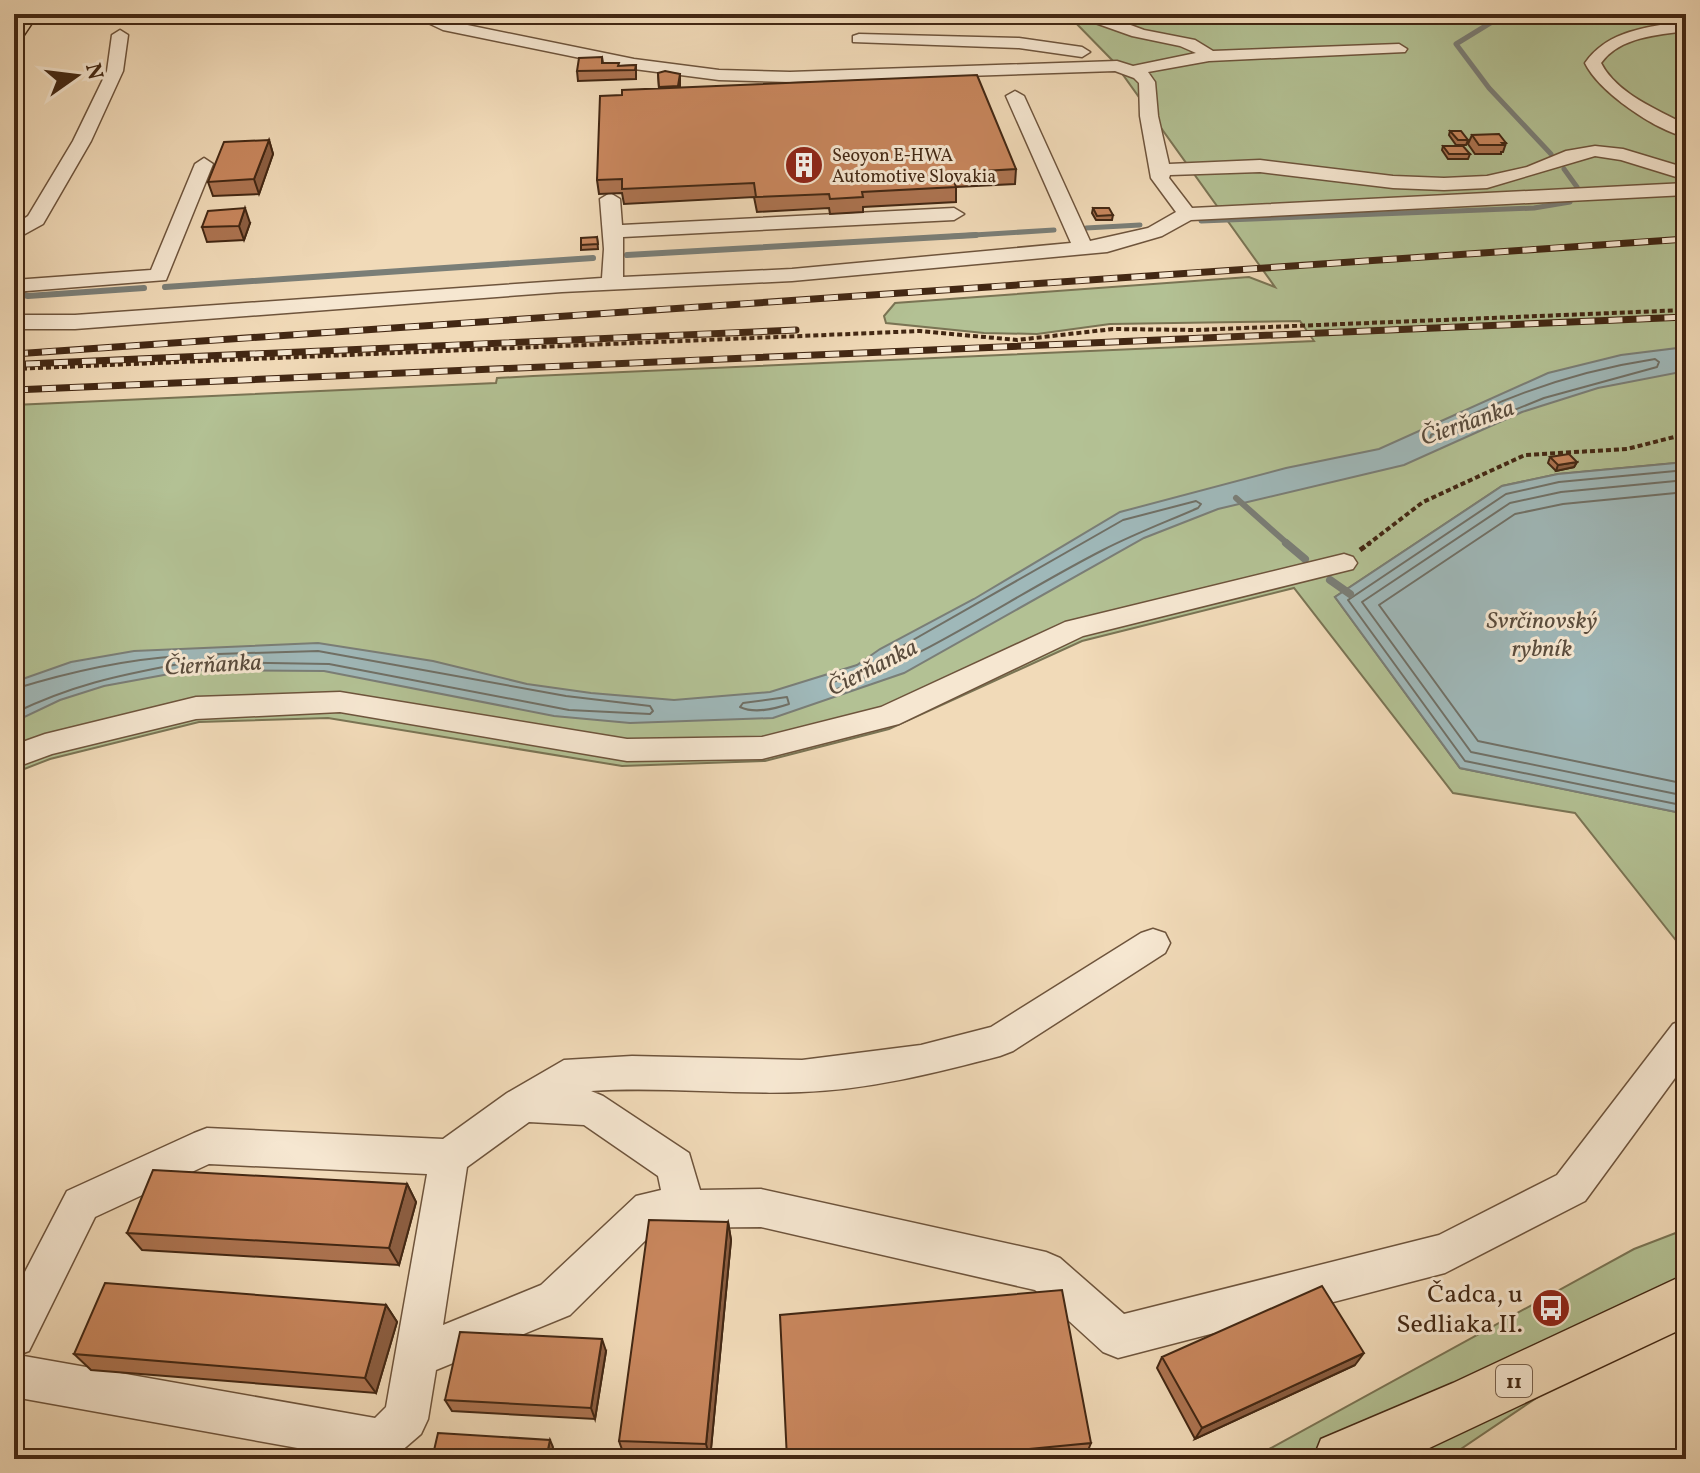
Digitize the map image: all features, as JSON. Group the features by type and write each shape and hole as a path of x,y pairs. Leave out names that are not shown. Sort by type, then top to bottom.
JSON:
{"highway":[{"path":"14,33 27,14"}],"main road":[{"name":"11","path":"1341,1459 1472,1402 1686,1300"}],"street":[{"path":"417,14 443,25 500,37 634,64 719,75 790,77 1108,65 1134,71 1147,82 1149,116 1160,178 1187,214"},
{"path":"1078,14 1103,18 1137,33 1193,45 1209,56"},
{"path":"1686,26 1615,42 1598,53 1593,63 1596,75 1686,132"},
{"path":"14,234 36,220 82,141 115,71 120,35"},
{"path":"859,39 1031,44 1090,53 1108,65"},
{"path":"1134,71 1170,61 1209,56 1399,49"},
{"path":"1015,96 1083,248"},
{"path":"1161,170 1260,166 1393,182 1444,184 1487,182 1595,151 1623,155 1686,174"},
{"path":"14,286 159,276 204,164"},
{"path":"14,322 142,318 612,283 792,275 1107,246 1155,232 1187,214 1686,189"},
{"path":"610,199 612,283"},
{"path":"612,232 954,214"},
{"path":"14,757 45,745 196,708 340,702 627,750 762,748 889,716 1075,629 1344,563"},
{"path":"14,1336 81,1204 207,1146 449,1157 564,1077 632,1072 802,1076 921,1061 1000,1040 1153,943"},
{"path":"417,1357 555,1300 650,1209 684,1208 761,1208 1046,1272 1118,1337 1445,1253 1571,1188 1686,1035"},
{"path":"520,1105 590,1108 675,1166 684,1208"},
{"path":"14,1376 382,1441 406,1419 449,1157"}],"path":[{"path":"14,369 920,331 1017,340 1113,329 1196,330 1686,310"},
{"path":"1344,563 1423,502 1525,455 1627,449 1686,434"}],"green space":[{"path":"1067,14 1686,14 1686,462 1558,474 1502,486 1335,597 1460,768 1686,814 1686,953 1575,813 1453,793 1294,588 1082,641 889,729 765,761 622,766 328,718 199,722 50,759 14,773 14,405 496,383 497,378 533,376 1314,341 1300,321 1110,324 1037,334 984,333 886,323 884,316 895,303 1249,277 1275,287 1113,61"},
{"path":"1686,1229 1686,1297 1446,1459 1251,1459 1634,1249"}],"water":[{"name":"Čierňanka","path":"1686,347 1686,371 1598,388 1522,412 1404,465 1218,509 1144,538 904,673 773,718 630,723 554,716 324,671 191,670 104,686 60,700 14,722 14,682 71,662 134,651 318,643 433,661 527,684 591,693 674,700 770,692 857,665 1120,512 1286,468 1379,449 1548,373 1621,355"},
{"name":"Svrčinovský rybník","path":"1686,462 1686,814 1460,768 1335,597 1502,486 1558,474"}],"building":[{"path":"602,57 602,63 636,65 635,70 577,71 579,58"},
{"path":"658,73 680,74 678,86 659,87"},
{"name":"Seoyon E-HWA Automotive Slovakia","path":"977,75 1016,169 951,173 956,187 862,192 863,197 830,199 829,194 756,197 754,183 622,189 622,179 597,180 600,96 622,95 622,90"},
{"path":"1450,131 1461,131 1468,140 1458,140"},
{"path":"1499,134 1506,143 1502,143 1504,145 1479,145 1472,135"},
{"path":"269,140 254,179 208,182 224,142"},
{"path":"1443,146 1463,146 1470,154 1449,154"},
{"path":"245,208 239,226 202,227 208,211"},
{"path":"1093,208 1109,208 1113,215 1097,216"},
{"path":"597,237 598,244 581,245 581,238"},
{"path":"1569,454 1577,462 1558,465 1550,457"},
{"path":"153,1170 407,1184 389,1248 127,1233"},
{"path":"649,1220 728,1222 706,1444 619,1441"},
{"path":"105,1283 386,1305 365,1378 74,1354"},
{"path":"1322,1286 1364,1353 1202,1428 1162,1357"},
{"path":"1062,1290 1091,1443 927,1459 787,1459 780,1315"},
{"path":"460,1332 602,1339 591,1408 445,1400"},
{"path":"438,1433 550,1440 546,1459 432,1459"}],"waterway":[{"path":"1505,14 1456,44 1489,88 1551,154"},
{"path":"1564,169 1577,187"},
{"path":"1201,221 1534,208 1570,202"},
{"path":"1086,228 1140,225"},
{"path":"952,236 1054,230"},
{"path":"952,236 976,235"},
{"path":"627,255 952,236"},
{"path":"942,237 952,236"},
{"path":"165,287 593,258"},
{"path":"14,292 28,296 144,288"},
{"path":"1236,498 1289,545"},
{"path":"1286,543 1305,559"},
{"path":"1330,580 1350,594"}],"railway":[{"path":"14,354 1686,239"},
{"path":"14,390 1686,317"},
{"path":"26,364 796,330"}],"place":[{"name":"Seoyon E-HWA Automotive Slovakia","path":"804,165"},
{"name":"Čadca, u Sedliaka II.","path":"1551,1308"}]}
